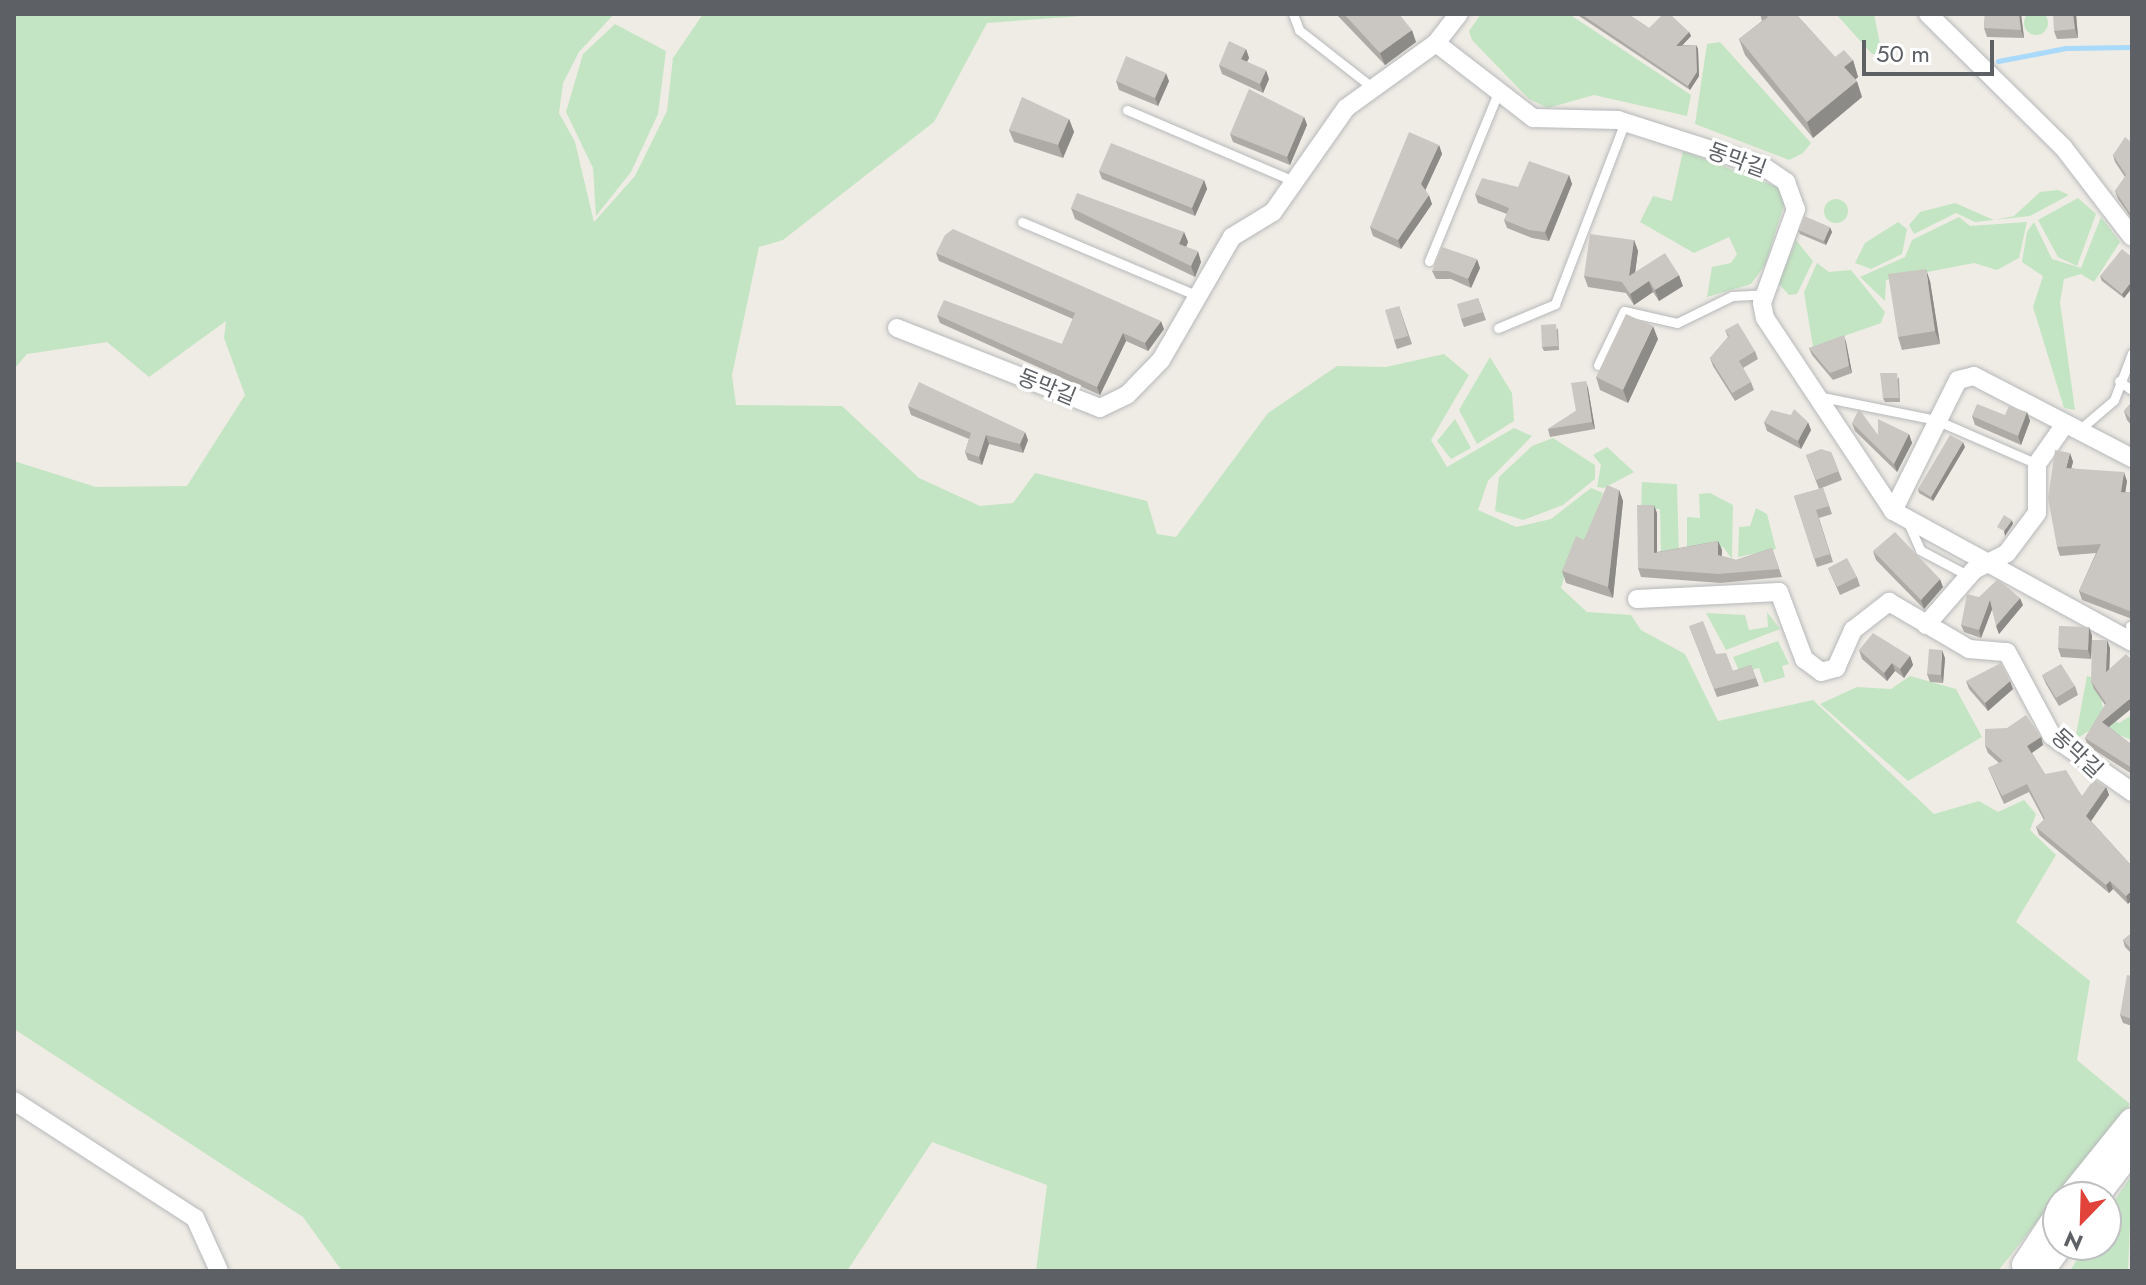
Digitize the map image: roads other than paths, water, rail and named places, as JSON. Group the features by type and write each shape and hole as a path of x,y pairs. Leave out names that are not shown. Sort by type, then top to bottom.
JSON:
{"main road":[{"path":"2084,1181 2132,1121"},
{"path":"2107,1181 2132,1149"},
{"path":"2033,1268 2042,1249"}],"street":[{"name":"동막길","path":"897,328 1100,408 1127,395 1161,360 1232,237 1273,212 1346,108 1436,43 1459,14"},
{"path":"1928,14 2063,147 2132,237"},
{"name":"동막길","path":"1436,43 1497,95 1552,123 1625,122 1764,167 1786,182 1796,209 1766,294"},
{"path":"1766,294 1765,318 1900,514 1977,569 2131,631"},
{"path":"1900,514 1936,420 1958,380 1974,376 2132,458"},
{"path":"1926,625 1977,569 2007,553 2037,513 2037,464 2072,427"},
{"name":"동막길","path":"1637,599 1779,592 1804,659 1821,672 1836,668 1853,630 1889,602 1969,649 2007,652 2052,736 2132,792"},
{"path":"14,1101 195,1218 219,1271"}],"lane":[{"path":"1293,14 1299,30 1373,88"},
{"path":"1429,261 1497,95"},
{"path":"1127,110 1296,182"},
{"path":"1498,328 1555,304 1625,122"},
{"path":"1022,222 1196,295"},
{"path":"1598,365 1624,311 1677,323 1732,296 1766,294"},
{"path":"2072,427 2114,400 2132,353"},
{"path":"2119,381 2132,390"},
{"path":"1817,396 1936,420 2037,464"}],"waterway":[{"path":"1998,61 2066,48 2132,47"}]}
